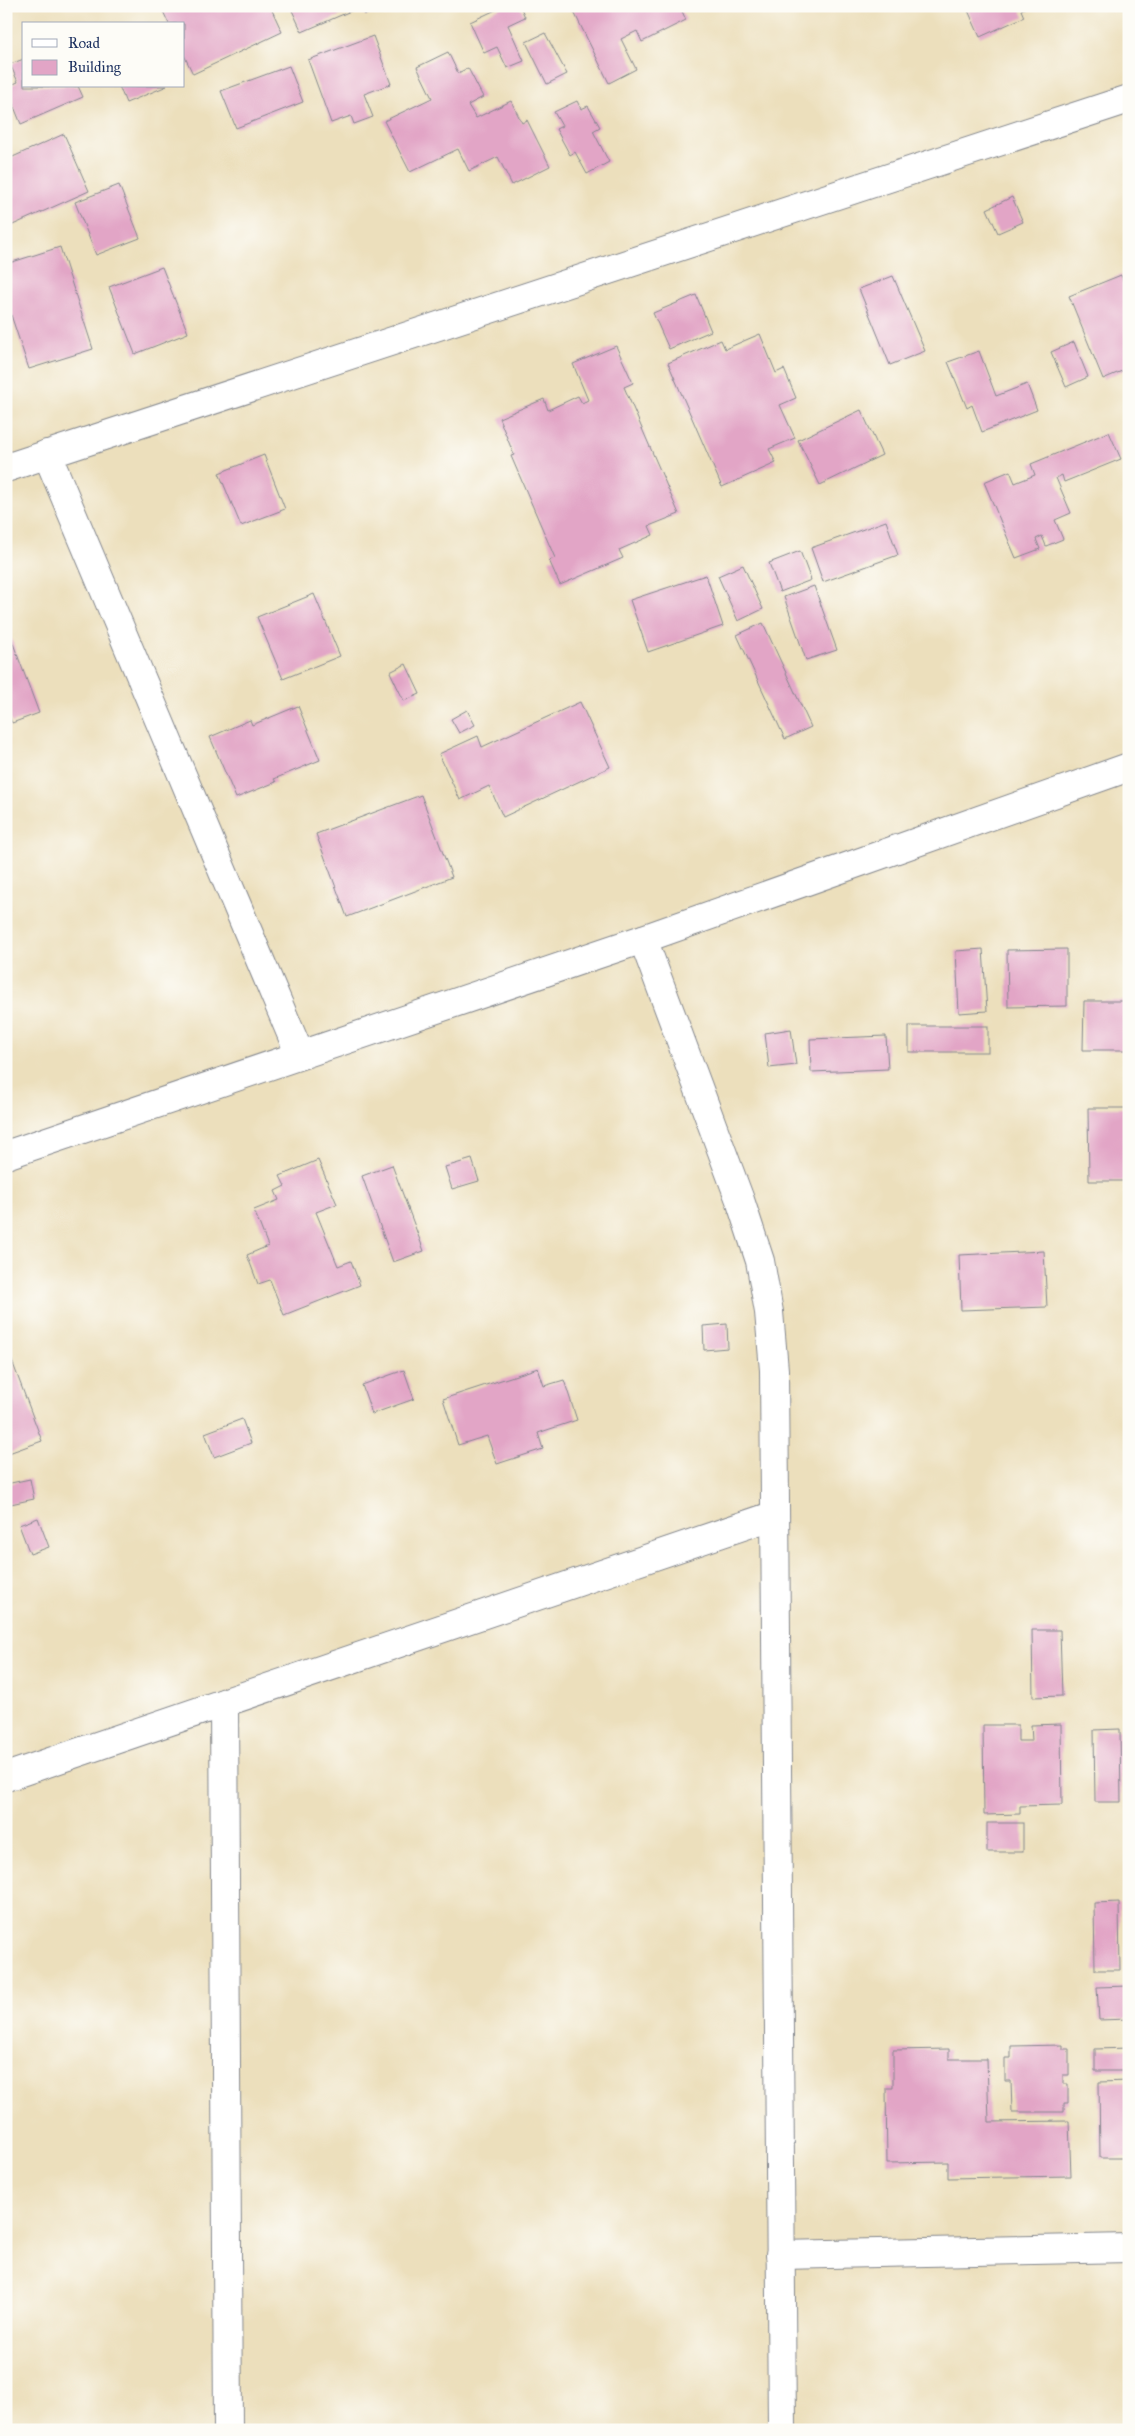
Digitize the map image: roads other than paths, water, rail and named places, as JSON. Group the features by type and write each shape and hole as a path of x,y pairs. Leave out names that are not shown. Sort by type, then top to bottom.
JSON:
{"street":[{"path":"6,468 1129,99"},
{"path":"47,454 300,1055"},
{"path":"6,1155 643,938 1129,767"},
{"path":"643,938 740,1200 760,1261 769,1312 774,1370 782,2430"},
{"path":"6,1777 775,1515"},
{"path":"224,1703 228,2430"},
{"path":"780,2255 1129,2248"}]}
